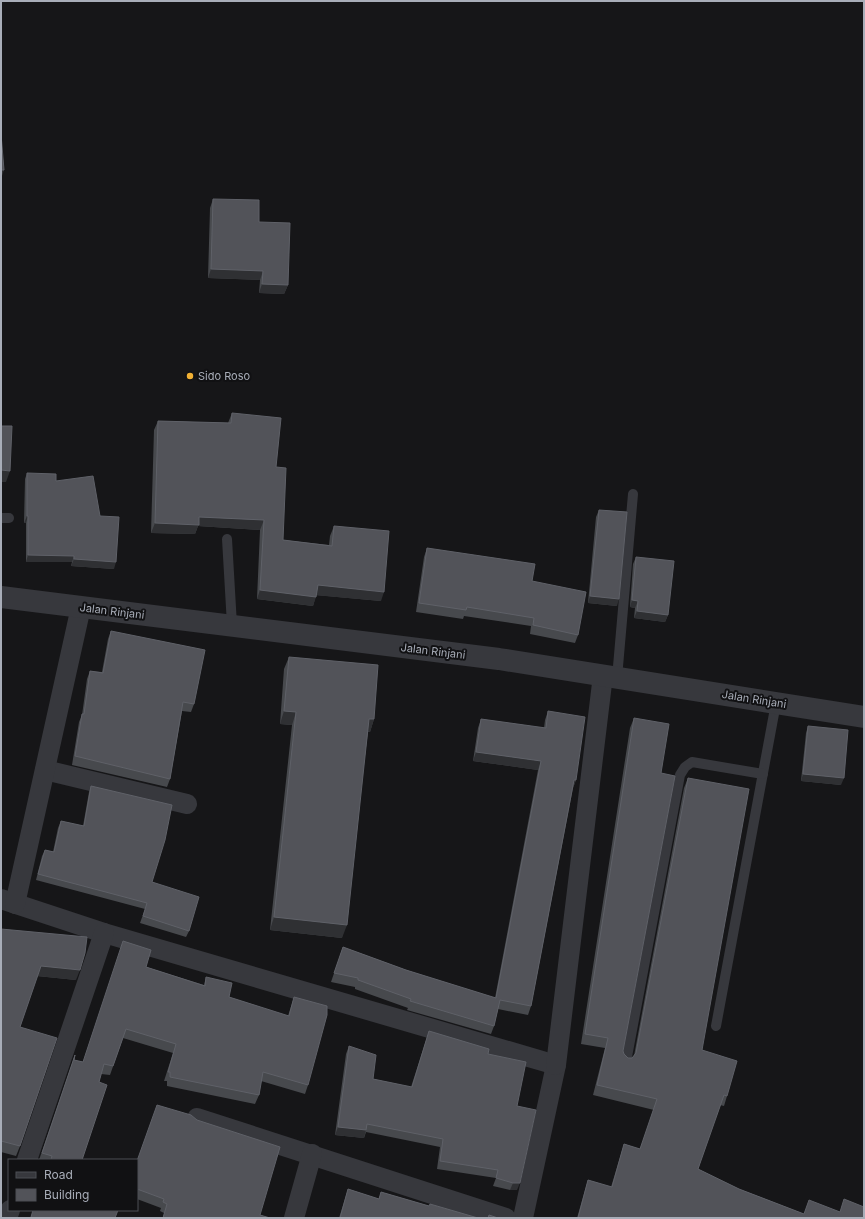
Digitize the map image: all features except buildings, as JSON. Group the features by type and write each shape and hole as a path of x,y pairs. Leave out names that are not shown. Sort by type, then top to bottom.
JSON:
{"street":[{"name":"Jalan Rinjani","path":"1,597 499,659 864,717"},
{"path":"81,607 45,770 8,902 104,934 556,1065"},
{"path":"523,1218 556,1065 610,676"},
{"path":"45,770 188,804"},
{"path":"27,1159 104,934"},
{"path":"197,1118 506,1218"},
{"path":"294,1218 312,1154"}],"lane":[{"path":"610,676 633,494"},
{"path":"227,539 232,626"},
{"path":"716,1026 776,703"},
{"path":"626,1062 680,775 685,767 692,762 763,774"}],"place":[{"name":"Sido Roso","path":"190,376"}]}
